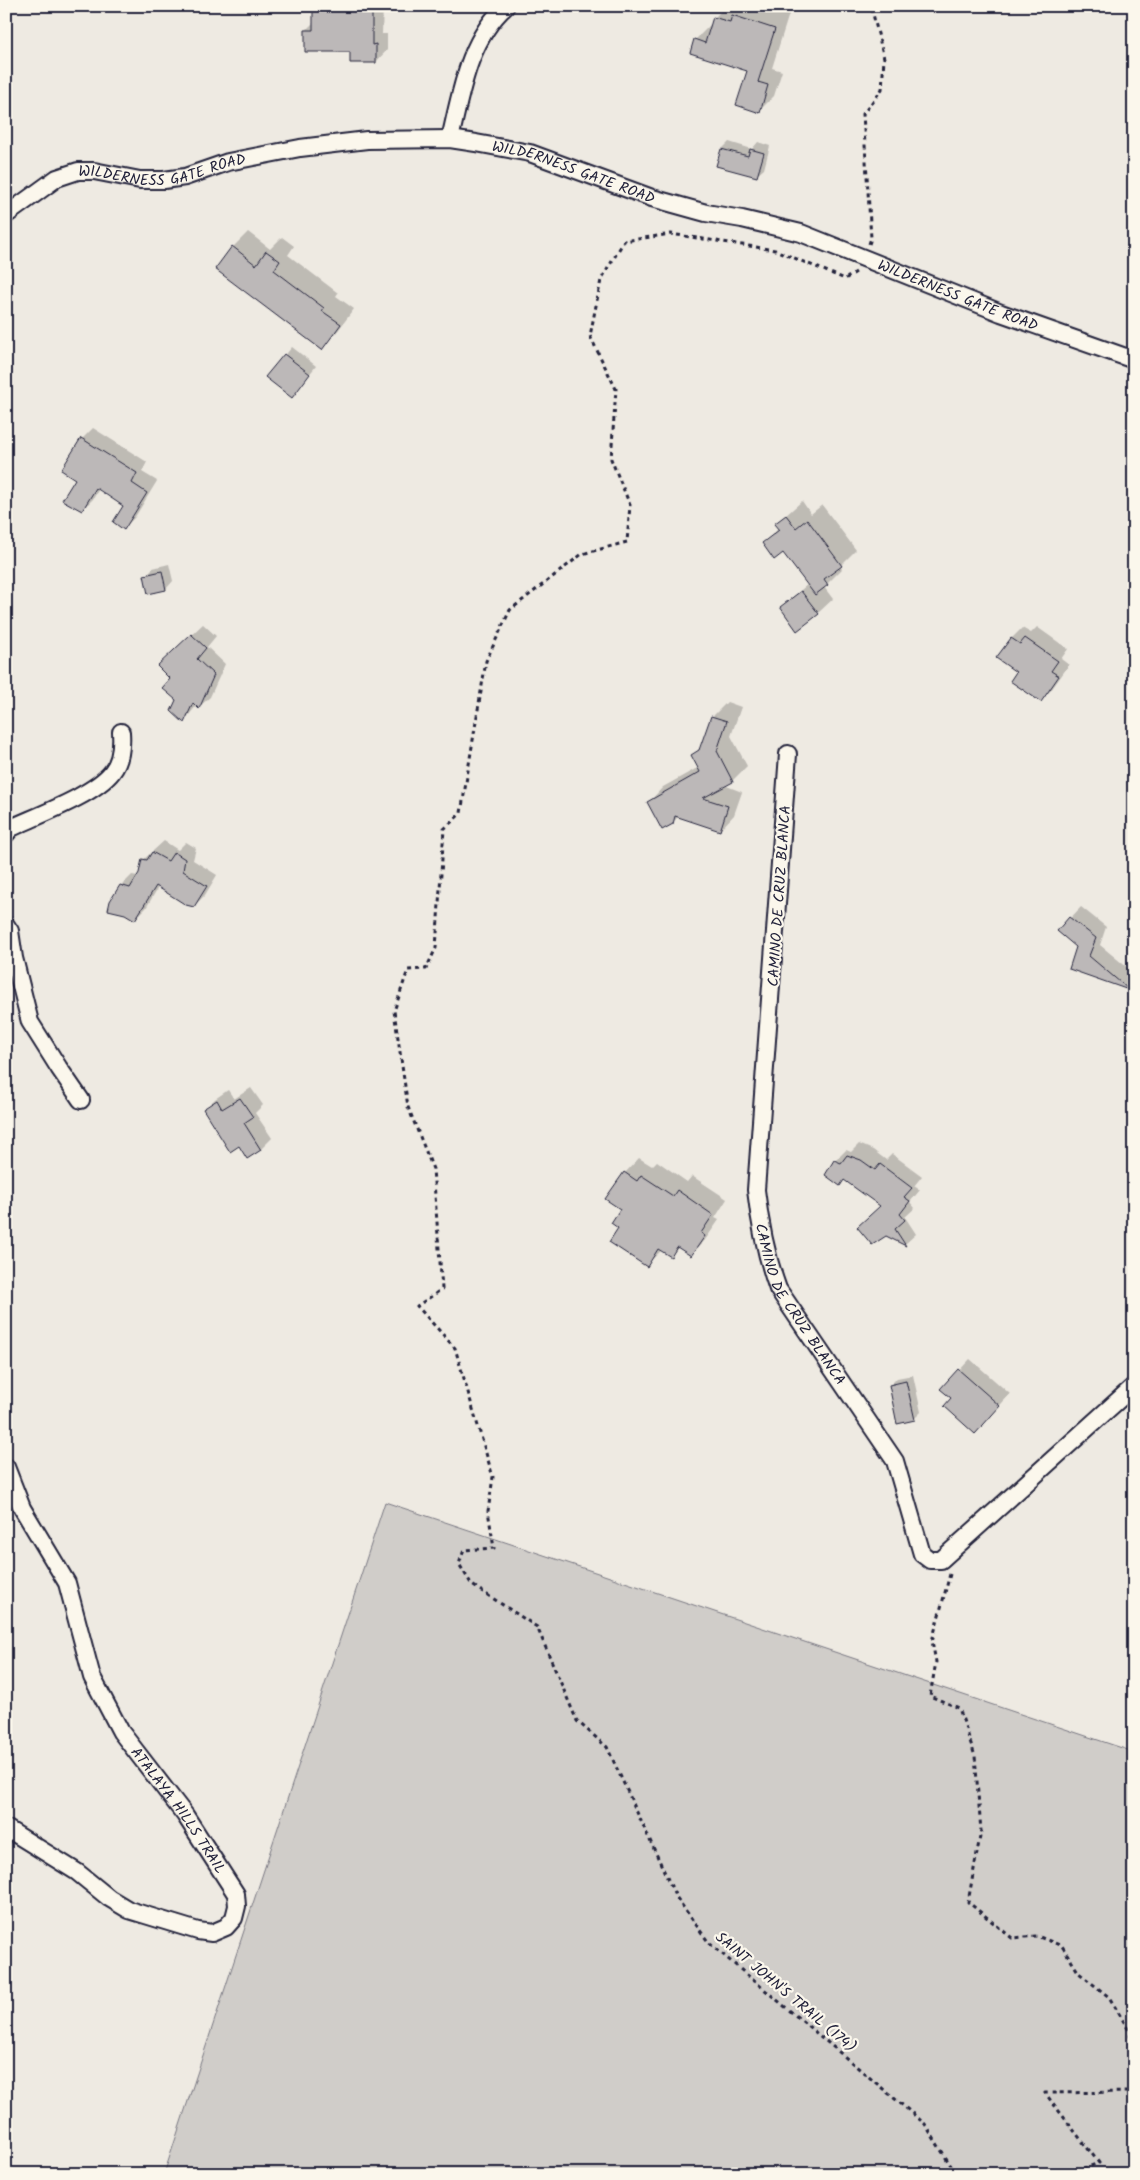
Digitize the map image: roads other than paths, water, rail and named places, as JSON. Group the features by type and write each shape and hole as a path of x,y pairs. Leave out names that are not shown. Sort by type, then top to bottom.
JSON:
{"street":[{"path":"450,139 470,61 481,37 506,6"},
{"name":"WILDERNESS GATE ROAD","path":"6,215 57,178 78,171 94,171 140,180 164,180 185,177 228,162 300,148 367,140 450,139 530,153 652,198 706,213 742,219 801,233 1001,313 1134,360"},
{"path":"6,834 12,828 84,793 102,782 113,771 122,750 121,732"},
{"name":"CAMINO DE CRUZ BLANCA","path":"788,754 756,1190 760,1224 768,1261 778,1289 895,1461 922,1554 930,1560 940,1560 1134,1386"},
{"path":"6,925 10,931 14,958 30,1022 81,1100"},
{"name":"ATALAYA HILLS TRAIL","path":"6,1466 22,1508 66,1583 92,1677 121,1732 185,1814 236,1894 237,1906 234,1918 226,1927 212,1933 198,1931 129,1910 109,1898 77,1872 6,1828"}]}
